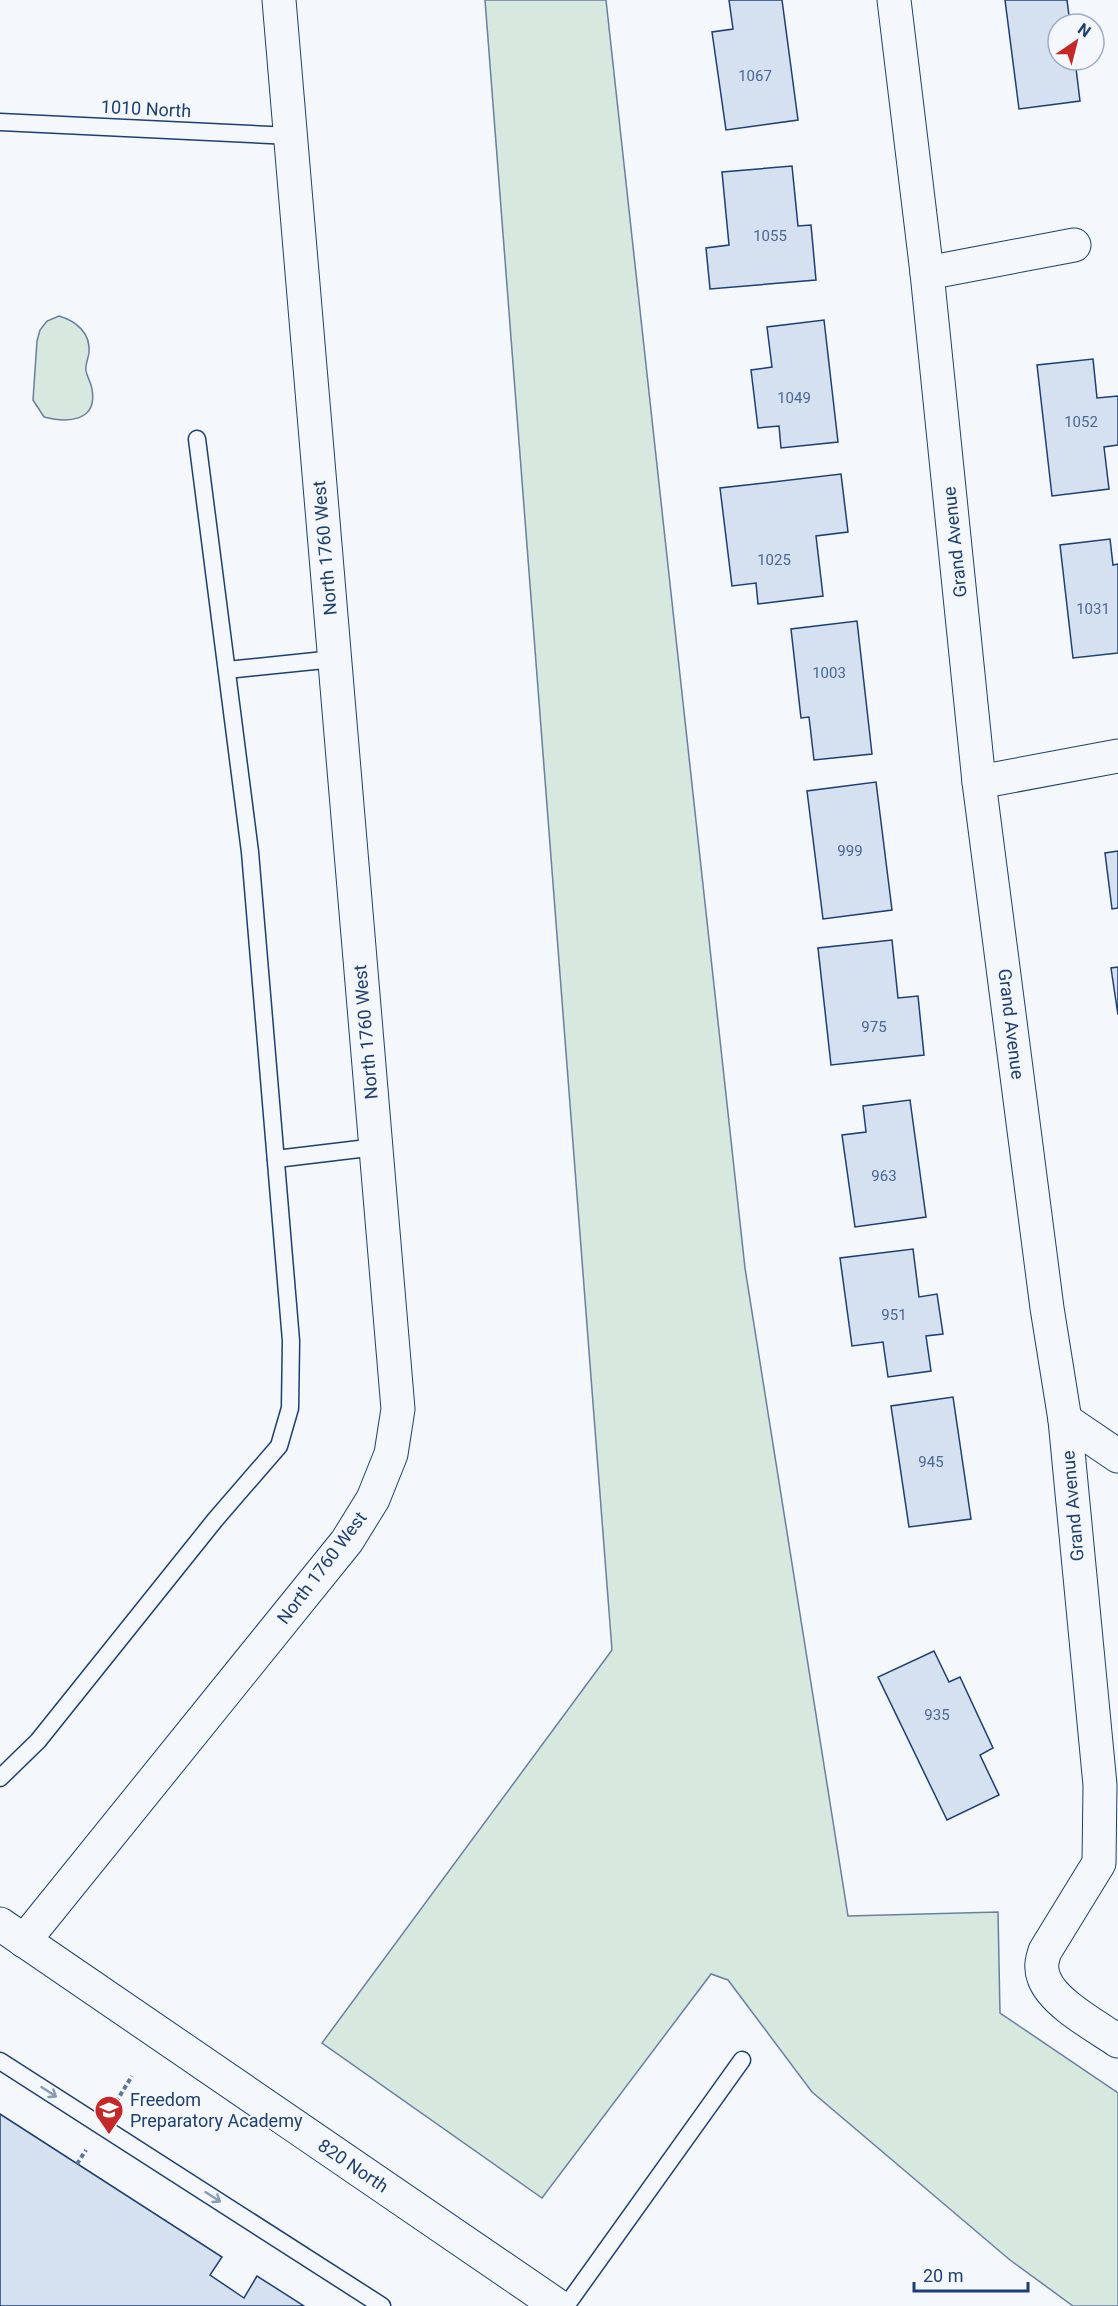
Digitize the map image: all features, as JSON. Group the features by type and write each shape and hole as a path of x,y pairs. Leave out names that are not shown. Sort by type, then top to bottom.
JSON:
{"street":[{"name":"North 1760 West","path":"12,1932 347,1541 373,1499 391,1454 398,1409 279,0"},
{"name":"Grand Avenue","path":"894,0 927,273 979,782 1047,1308 1065,1420 1100,1785 1099,1863 1045,1951 1041,1962 1043,1977 1051,1991 1118,2041"},
{"path":"927,273 1074,244"},
{"path":"979,782 1118,756"},
{"path":"1065,1420 1118,1456"},
{"name":"820 North","path":"12,1932 558,2306"}],"lane":[{"name":"1010 North","path":"0,122 291,136"},
{"path":"0,1778 38,1741 208,1529 279,1446 290,1408 291,1341 250,852 197,439"},
{"path":"227,670 334,659"},
{"path":"276,1159 376,1147"},
{"path":"566,2306 742,2060"},
{"path":"0,2061 382,2306"}],"path":[{"path":"114,2105 132,2076"},
{"path":"77,2164 88,2146"}],"shaded area":[{"path":"485,0 606,0 745,1268 848,1916 998,1912 1000,2013 1118,2093 1118,2306 1073,2306 1010,2260 812,2092 728,1980 711,1974 542,2198 322,2043 612,1650"},
{"path":"59,316 71,321 88,339 89,353 86,369 93,400 86,414 79,418 62,420 44,417 33,400 37,341 40,330 47,321"}],"building":[{"path":"729,0 782,0 798,120 726,130 712,32 733,29"},
{"path":"1005,0 1067,0 1068,12 1046,12 1046,72 1076,72 1080,101 1019,109"},
{"path":"792,166 798,226 811,225 816,280 710,289 706,248 729,245 722,172"},
{"path":"824,320 838,442 781,448 779,426 758,428 751,370 772,367 767,327"},
{"path":"1093,359 1097,398 1118,396 1118,445 1104,447 1109,489 1052,496 1037,365"},
{"path":"841,474 848,532 816,536 823,596 758,604 756,583 732,586 720,488"},
{"path":"1110,539 1113,565 1118,564 1118,653 1073,658 1060,545"},
{"path":"857,621 872,754 814,760 809,717 801,718 791,629"},
{"path":"876,782 892,910 823,919 807,791"},
{"path":"1118,851 1118,908 1112,909 1105,853"},
{"path":"892,940 898,998 918,996 924,1055 831,1065 818,948"},
{"path":"1118,967 1118,1015 1111,968"},
{"path":"910,1100 926,1217 855,1227 842,1135 866,1132 863,1106"},
{"path":"913,1249 919,1297 937,1294 943,1334 926,1336 931,1371 888,1377 883,1342 852,1346 840,1258"},
{"path":"953,1397 971,1519 909,1527 891,1406"},
{"path":"934,1651 949,1682 960,1677 993,1748 980,1755 999,1795 947,1820 878,1677"},
{"path":"0,2114 222,2257 210,2275 244,2298 257,2276 304,2306 0,2306"}],"place":[{"name":"Freedom Preparatory Academy","path":"109,2136"}]}
